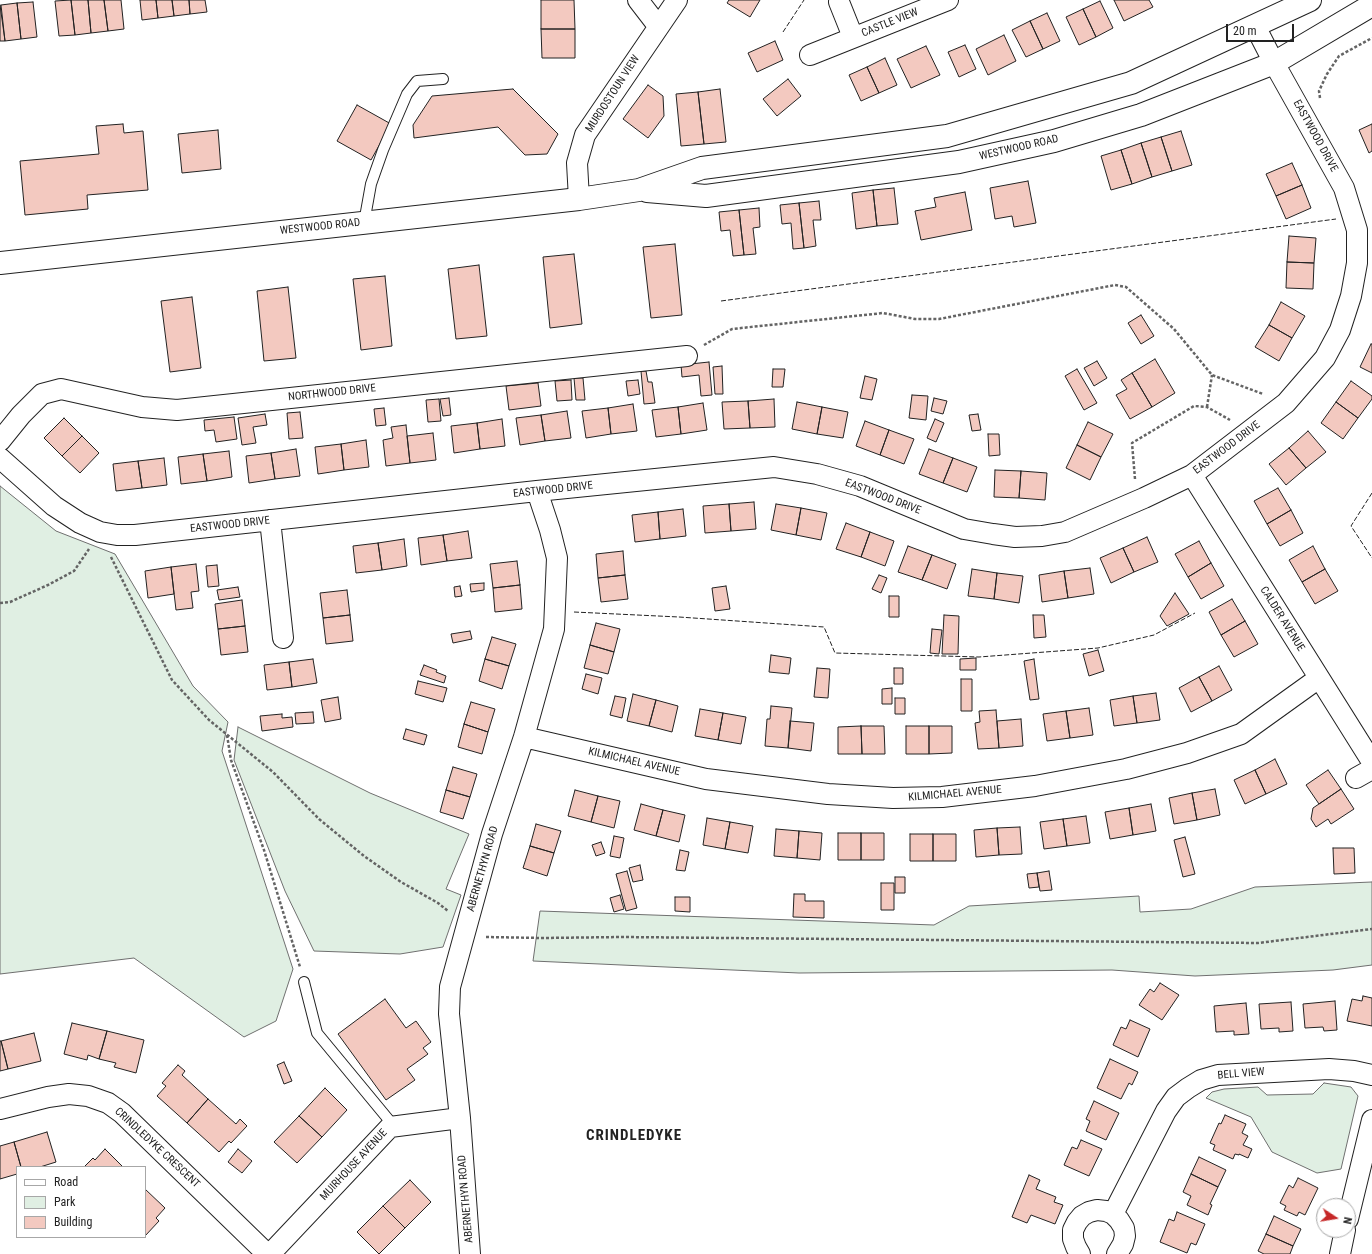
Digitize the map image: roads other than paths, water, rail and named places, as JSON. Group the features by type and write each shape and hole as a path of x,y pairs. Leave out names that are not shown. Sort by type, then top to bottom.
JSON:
{"main road":[{"name":"WESTWOOD ROAD","path":"0,263 579,199 640,190 702,168 947,136 1131,83 1310,0"},
{"name":"WESTWOOD ROAD","path":"640,190 706,196 959,162 1054,141 1140,115 1274,62 1372,5"}],"street":[{"path":"638,0 658,26"},
{"name":"MURDOSTOUN VIEW","path":"579,199 577,163 586,135 658,26 677,0"},
{"name":"CASTLE VIEW","path":"810,55 948,0"},
{"name":"CASTLE VIEW","path":"839,2 854,37"},
{"name":"EASTWOOD DRIVE","path":"0,458 54,506 80,523 100,532 117,535 135,535 774,467 817,474 860,486 964,528 1015,537 1042,536 1064,532 1192,475 1286,403 1325,358 1340,330 1351,296 1357,263 1357,230 1344,188 1274,62 1256,26"},
{"name":"NORTHWOOD DRIVE","path":"0,441 21,415 42,394 61,389 142,407 177,410 687,356"},
{"name":"CALDER AVENUE","path":"1192,475 1372,762"},
{"name":"ABERNETHYN ROAD","path":"470,1254 460,1118 449,1014 450,987 492,834 524,737 554,629 557,558 538,491"},
{"path":"270,520 283,638"},
{"name":"KILMICHAEL AVENUE","path":"524,737 706,779 828,794 893,798 942,797 1035,786 1126,769 1188,753 1241,734 1319,678"},
{"name":"BELL VIEW","path":"1113,1214 1166,1111 1176,1097 1202,1080 1218,1075 1329,1069 1354,1071 1372,1075"},
{"name":"CRINDLEDYKE CRESCENT","path":"0,1109 68,1094 88,1096 108,1103 122,1113 268,1254"},
{"name":"MUIRHOUSE AVENUE","path":"268,1254 390,1127 393,1125 460,1118"},
{"path":"1353,1198 1372,1120"},
{"path":"1080,1254 1073,1239 1073,1230 1082,1216 1097,1210 1106,1210 1113,1214 1122,1224 1125,1236 1123,1244 1117,1254"},
{"path":"1340,1254 1343,1238"}],"lane":[{"path":"364,223 371,184 383,150 407,94 417,81 443,79"},
{"path":"304,982 317,1033 393,1125"}],"district":[{"name":"CRINDLEDYKE","path":"634,1136"}]}
